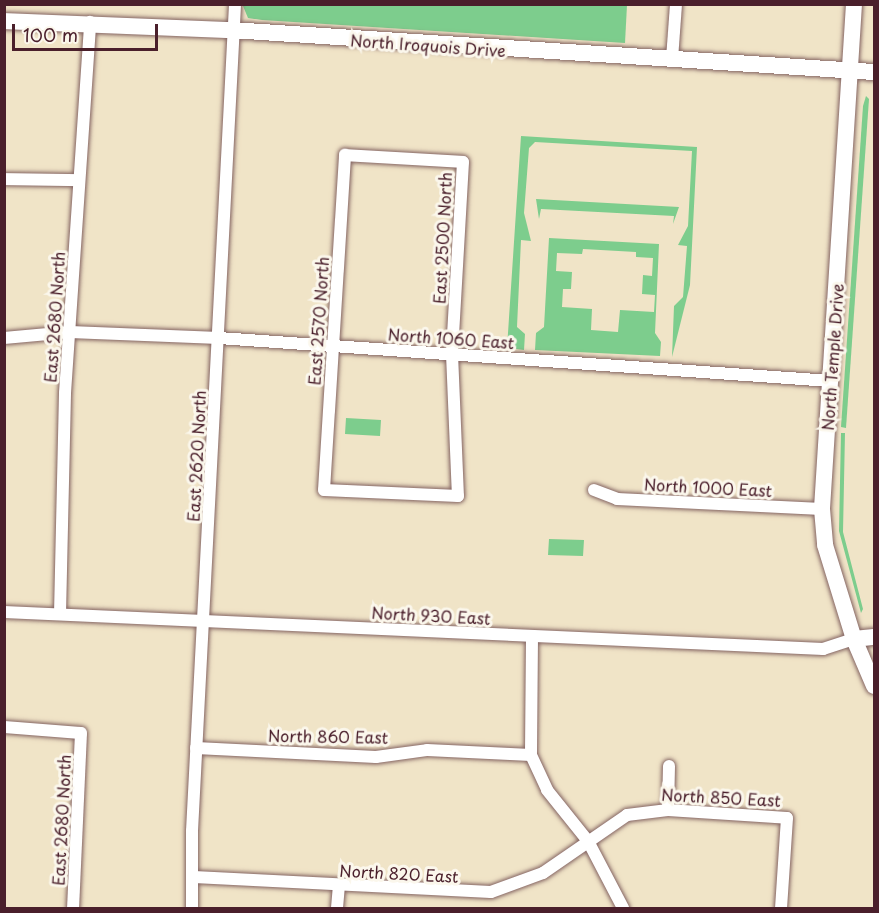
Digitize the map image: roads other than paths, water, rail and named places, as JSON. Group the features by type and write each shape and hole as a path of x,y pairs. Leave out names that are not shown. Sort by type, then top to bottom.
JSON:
{"street":[{"name":"East 2620 North","path":"192,909 194,877 192,831 219,338 231,30 235,4"},
{"path":"672,59 676,4"},
{"name":"North Temple Drive","path":"854,4 822,509 825,545 854,639 874,686"},
{"name":"North Iroquois Drive","path":"4,21 90,22 231,30 874,72"},
{"name":"East 2680 North","path":"60,614 69,332 90,22"},
{"name":"East 2500 North","path":"345,154 463,162 452,354 458,496"},
{"name":"East 2570 North","path":"345,154 324,490 458,496"},
{"path":"4,179 79,180"},
{"name":"North 1060 East","path":"4,338 69,332 219,338 831,381"},
{"name":"North 1000 East","path":"594,490 617,499 822,509"},
{"name":"North 930 East","path":"4,612 203,619 532,637 823,649 854,639"},
{"path":"532,637 531,755 547,790 588,841 623,909"},
{"path":"854,639 874,637"},
{"name":"East 2680 North","path":"4,727 81,733 73,909"},
{"name":"North 860 East","path":"196,748 376,757 427,750 531,755"},
{"path":"668,810 669,766"},
{"name":"North 850 East","path":"588,841 627,815 668,810 787,818 781,909"},
{"name":"North 820 East","path":"194,877 491,892 543,873 588,841"},
{"path":"337,909 339,886"}]}
